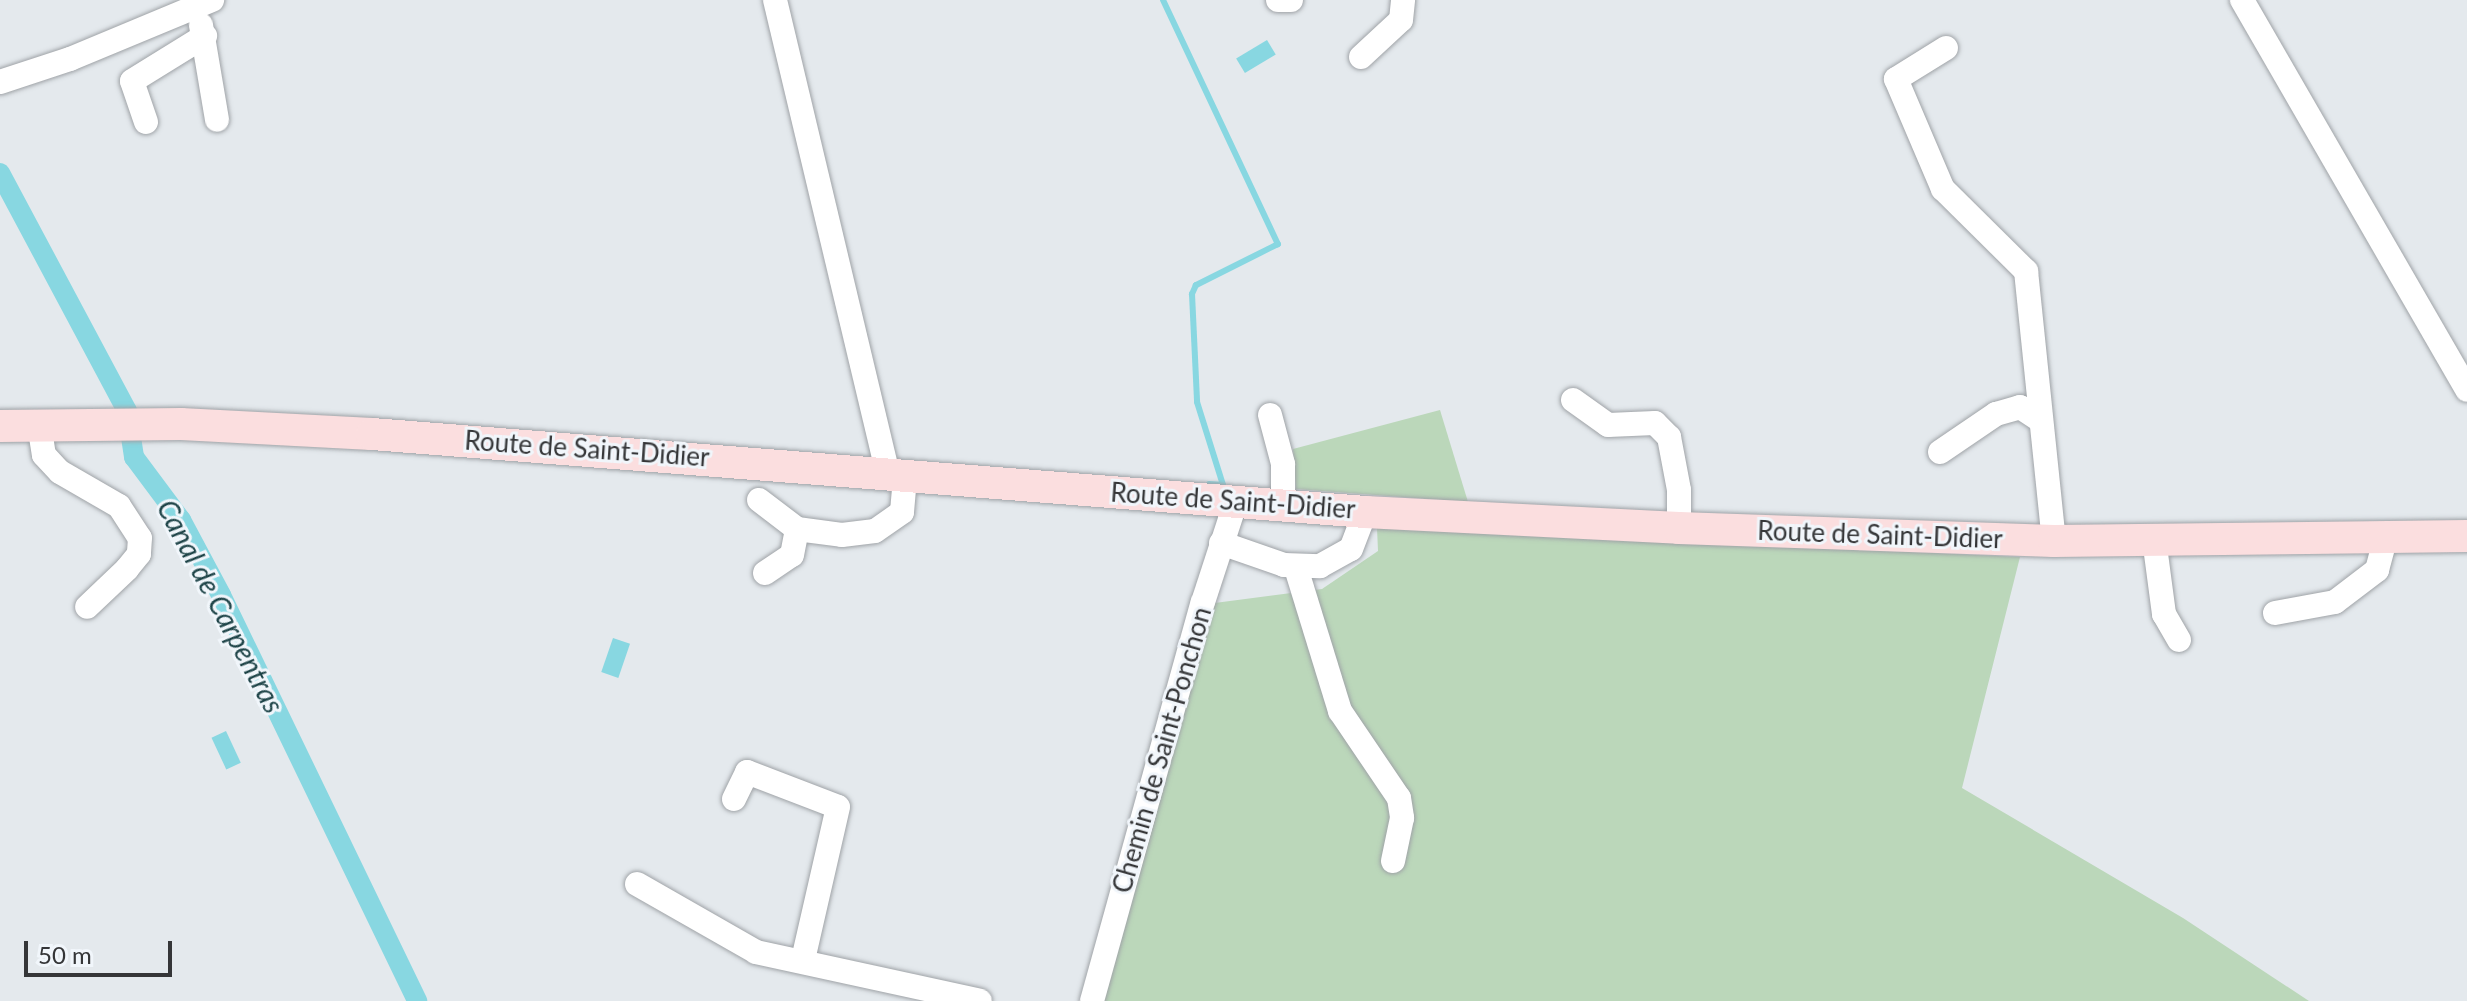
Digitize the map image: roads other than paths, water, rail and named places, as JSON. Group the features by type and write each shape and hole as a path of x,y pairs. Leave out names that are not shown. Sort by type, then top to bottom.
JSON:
{"main road":[{"name":"Route de Saint-Didier","path":"0,426 140,423 492,441 1365,512 1679,528 2054,541 2467,536"}],"street":[{"path":"759,500 797,529 842,535 875,531 902,512 897,476 775,0"},
{"path":"1278,0 1291,0"},
{"path":"1361,57 1401,20 1403,0"},
{"path":"2242,0 2467,390"},
{"path":"0,82 203,4 217,120"},
{"path":"146,122 132,81 205,36"},
{"path":"1946,48 1896,79 1943,189 2026,271 2054,541"},
{"path":"1573,400 1608,425 1655,423 1669,437 1679,490 1679,528"},
{"path":"1940,452 1996,414 2020,407 2040,420"},
{"path":"1270,415 1283,464 1283,505"},
{"path":"39,424 44,455 60,472 119,506 140,538 133,562 87,607"},
{"name":"Chemin de Saint-Ponchon","path":"1092,1001 1221,543 1236,501"},
{"path":"1221,543 1296,568 1337,560 1360,535 1365,512"},
{"path":"765,573 792,555 797,529"},
{"path":"2275,613 2335,602 2377,570 2386,537"},
{"path":"2154,539 2164,614 2179,640"},
{"path":"1296,568 1340,711 1399,798 1402,818 1393,861"},
{"path":"734,799 747,772 838,807 803,960"},
{"path":"637,884 756,952 980,1001"}],"water":[{"path":"1267,40 1276,55 1245,73 1236,59"},
{"path":"613,638 630,644 618,678 601,672"},
{"path":"226,731 241,763 226,769 211,738"}],"waterway":[{"path":"1163,0 1278,244 1196,285 1192,294 1197,402 1223,485 1209,484"},
{"name":"Canal de Carpentras","path":"0,173 127,411 134,457 181,520 221,595 417,1001"}]}
